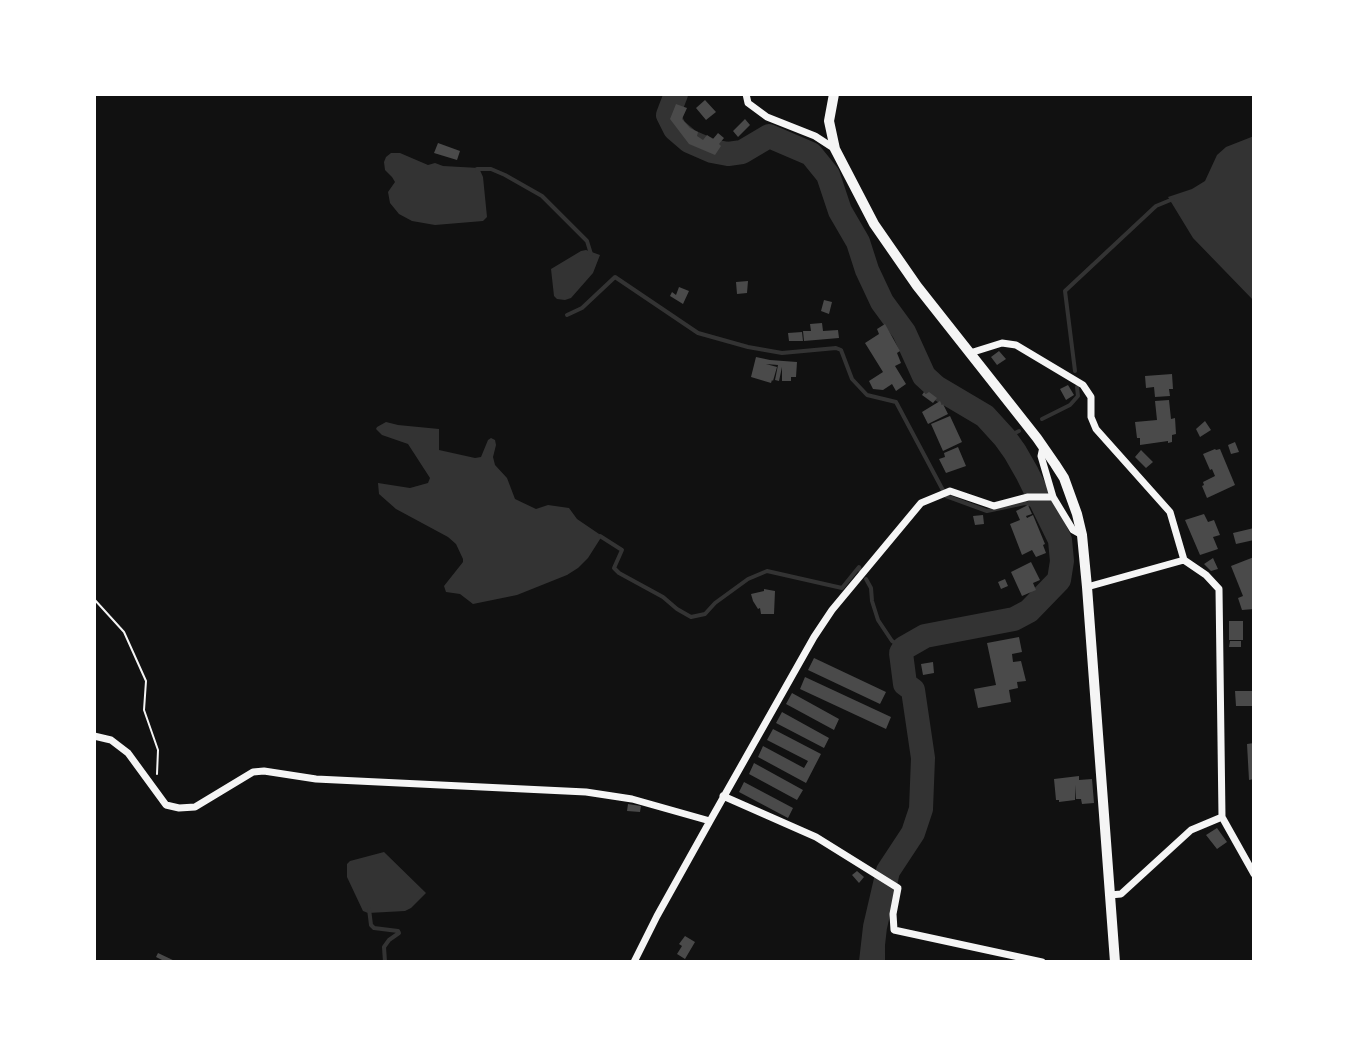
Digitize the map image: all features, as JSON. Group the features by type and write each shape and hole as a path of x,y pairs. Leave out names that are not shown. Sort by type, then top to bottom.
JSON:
{"main road":[{"path":"834,94 829,121 835,149 874,224 917,286 1043,447 1064,478 1077,514 1087,587 1115,962"}],"street":[{"path":"746,94 748,103 767,117 815,136 835,149"},
{"path":"970,353 1002,343 1016,345 1083,385 1091,397 1091,417 1096,429 1170,512 1184,560 1206,575 1219,589 1222,817 1254,874"},
{"path":"1043,447 1041,456 1050,497 1073,530 1082,535"},
{"path":"634,962 723,796 814,637 832,610 921,503 950,491 994,506 1028,497 1050,497"},
{"path":"1087,587 1184,560"},
{"path":"94,736 111,740 128,753 166,805 179,808 195,807 253,772 264,771 316,779 586,792 632,799 710,821"},
{"path":"723,796 816,837 898,888 893,914 894,930 1042,962"},
{"path":"1110,895 1121,894 1191,830 1222,817"}],"path":[{"path":"94,599 124,632 146,681 144,710 158,750 157,795"}],"shaded area":[{"path":"1254,136 1254,301 1193,238 1168,197 1205,181 1217,155 1226,147"},
{"path":"391,153 400,153 428,165 435,163 479,168 483,177 487,217 483,221 435,225 412,221 399,214 390,203 388,192 395,182 385,170 384,162"},
{"path":"586,250 600,255 593,273 571,298 557,299 551,269"},
{"path":"386,422 439,429 439,450 475,458 481,457 488,440 495,440 495,465 507,478 515,499 536,509 548,505 569,508 577,519 602,536 578,568 517,595 473,604 460,594 446,592 444,586 463,562 456,544 396,509 379,494 378,483 410,488 428,483 430,478 408,444 382,435 376,429"},
{"path":"384,852 426,893 405,911 368,913 363,911 347,877 347,864"}],"building":[{"path":"705,100 716,112 706,120 696,108"},
{"path":"676,104 687,108 682,119 698,132 697,136 703,140 707,135 713,139 718,133 724,138 715,155 689,144 670,119"},
{"path":"745,119 750,125 738,137 733,131"},
{"path":"438,143 460,151 457,160 434,153"},
{"path":"748,281 747,293 737,294 736,282"},
{"path":"679,287 689,291 683,304 670,296 672,292 676,295"},
{"path":"824,300 832,302 829,314 821,311"},
{"path":"822,323 823,331 838,330 839,338 804,341 803,331 811,331 810,324"},
{"path":"885,324 900,351 897,353 901,363 895,366 906,384 896,391 892,384 883,390 873,389 869,381 883,372 865,343 879,334 877,329"},
{"path":"802,332 803,341 789,341 788,333"},
{"path":"999,351 1006,359 997,365 991,357"},
{"path":"756,357 797,362 796,377 791,377 791,381 782,381 782,367 779,381 775,380 778,365 766,364 777,367 771,383 751,377"},
{"path":"1172,374 1170,396 1155,397 1154,387 1146,388 1145,376"},
{"path":"1068,385 1074,395 1066,400 1060,389"},
{"path":"924,392 937,398 933,403 922,395"},
{"path":"1169,400 1171,419 1175,418 1176,434 1172,435 1172,442 1140,445 1135,422 1157,420 1155,401"},
{"path":"940,401 948,414 928,424 922,412"},
{"path":"950,416 962,442 943,451 931,424"},
{"path":"1205,421 1211,430 1200,437 1196,429"},
{"path":"1235,442 1239,452 1231,454 1228,445"},
{"path":"958,447 966,466 946,473 939,459 945,457 944,453"},
{"path":"1220,449 1235,485 1207,498 1203,482 1215,476 1203,454"},
{"path":"1141,450 1153,462 1146,468 1135,457"},
{"path":"1028,505 1032,514 1026,516 1033,515 1045,544 1046,553 1036,557 1032,550 1022,555 1010,524 1020,520 1016,511"},
{"path":"1204,514 1208,522 1214,520 1220,535 1213,537 1218,549 1200,555 1185,520"},
{"path":"983,515 984,524 975,525 973,516"},
{"path":"1254,528 1254,540 1236,544 1233,533"},
{"path":"1254,557 1254,609 1242,610 1238,598 1243,596 1231,566"},
{"path":"1213,558 1218,569 1211,571 1204,564"},
{"path":"1031,562 1040,580 1033,583 1036,590 1022,596 1011,572"},
{"path":"1005,579 1008,586 1001,589 998,582"},
{"path":"764,589 775,591 774,614 761,614 753,601 751,594"},
{"path":"1229,621 1243,621 1243,640 1229,640"},
{"path":"1019,637 1022,652 1012,654 1013,662 1021,661 1026,681 1017,682 1018,688 1009,690 1011,702 978,708 974,689 996,685 987,643"},
{"path":"1230,641 1241,641 1241,647 1229,647"},
{"path":"814,658 886,692 880,704 808,670"},
{"path":"933,662 934,673 923,675 921,664"},
{"path":"805,677 891,717 886,729 800,689"},
{"path":"1235,691 1254,691 1254,706 1236,706"},
{"path":"792,693 839,719 834,730 786,704"},
{"path":"782,712 829,738 824,748 776,723"},
{"path":"773,729 821,754 806,783 758,757 763,746 804,768 808,761 767,740"},
{"path":"1254,743 1254,779 1249,780 1247,744"},
{"path":"754,763 803,790 797,800 749,774"},
{"path":"1079,776 1079,780 1092,779 1094,803 1082,804 1081,799 1076,799 1076,785 1075,800 1056,800 1054,779"},
{"path":"744,782 793,808 788,818 739,792"},
{"path":"628,804 641,806 640,812 627,811"},
{"path":"1217,828 1227,842 1217,849 1206,835"},
{"path":"857,871 864,877 859,883 852,875"},
{"path":"685,936 695,942 685,959 677,954"},
{"path":"158,953 177,962 166,962 156,957"}],"waterway":[{"path":"676,94 668,115 675,129 689,141 728,154 742,152 769,136 811,154 828,175 840,211 858,242 882,302 904,332 924,376 936,387 985,416 1005,438 1027,473 1060,540 1062,561 1059,580 1029,611 1014,619 925,636 901,653 905,684 913,690 923,758 921,809 913,833 888,871 875,927 871,962"},
{"path":"477,169 491,169 542,196 587,241 591,254"},
{"path":"1075,371 1065,291 1156,206 1173,199"},
{"path":"567,315 582,308 615,277 698,333 782,353 841,350 852,379 867,395 896,402 946,496 987,511 1025,503 1044,508"},
{"path":"1042,419 1070,405 1078,396 1077,387"},
{"path":"1005,438 1019,431"},
{"path":"600,536 622,550 614,568 619,573 663,597 691,617 705,614 748,579 767,571 842,588 859,567 860,570"},
{"path":"866,579 878,620 892,641 904,648"},
{"path":"883,962 883,898 908,851 913,833"},
{"path":"369,909 374,928 399,933 384,947 385,962"}]}
